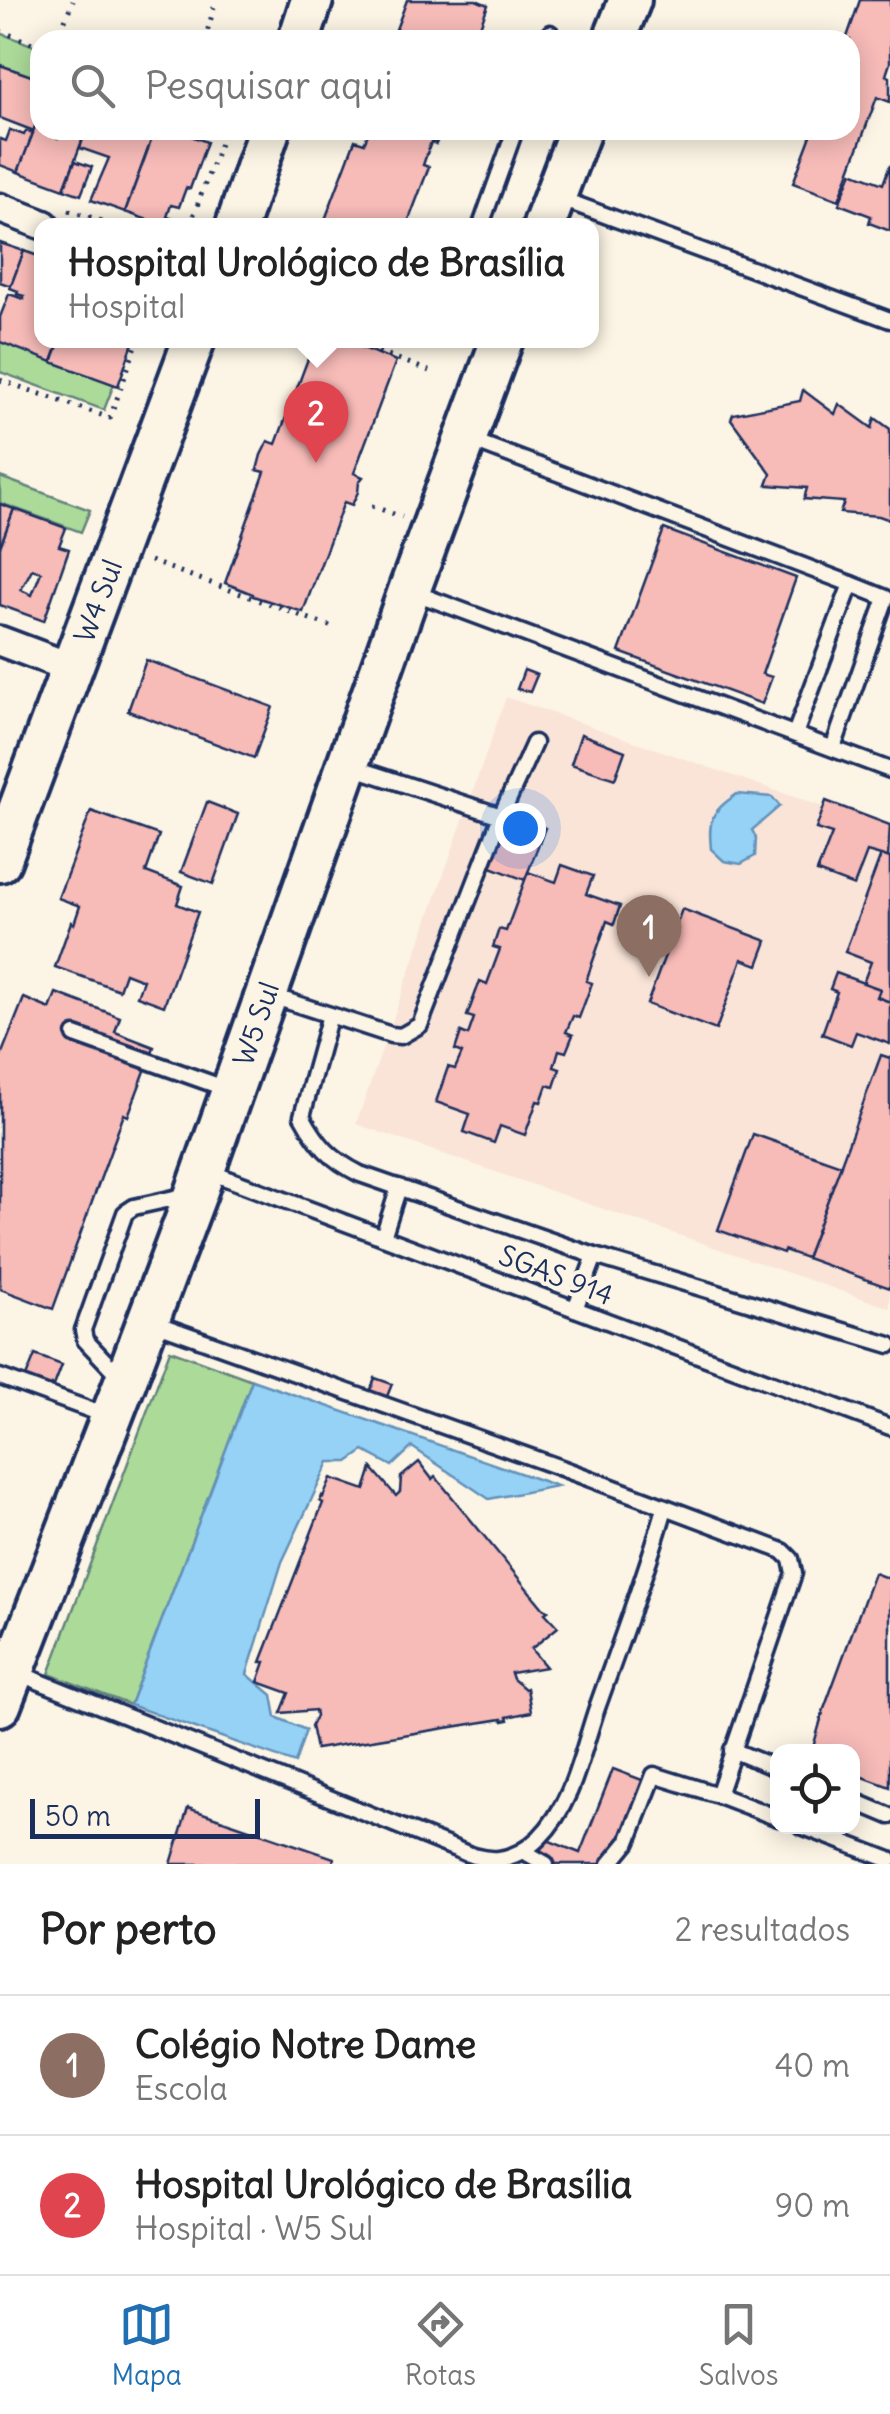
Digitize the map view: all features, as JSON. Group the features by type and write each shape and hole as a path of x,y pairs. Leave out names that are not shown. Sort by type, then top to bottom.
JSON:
{"main road":[{"path":"302,30 312,0"},
{"path":"618,30 630,0"},
{"path":"240,218 266,140"},
{"path":"550,211 576,140"},
{"name":"W4 Sul","path":"0,861 191,348"},
{"name":"W5 Sul","path":"6,1688 200,1182 499,348"}],"street":[{"path":"0,208 34,222"},
{"path":"0,641 72,668"}],"lane":[{"path":"484,218 511,140"},
{"path":"599,227 890,320"},
{"path":"466,438 886,598 834,748"},
{"path":"795,734 850,584"},
{"path":"409,591 890,770"},
{"path":"266,994 392,1036 401,1036 420,1026 501,816 534,743"},
{"path":"346,766 501,816"},
{"path":"330,1015 302,1116 312,1136 338,1163 594,1256 890,1345"},
{"path":"75,1035 232,1090"},
{"path":"119,1400 82,1330 125,1213 200,1182"},
{"name":"SGAS 914","path":"200,1182 383,1237 890,1427"},
{"path":"383,1237 399,1187"},
{"path":"576,1309 594,1256"},
{"path":"148,1320 564,1469 782,1552 791,1559 794,1573 718,1795"},
{"path":"0,1377 119,1400"},
{"path":"6,1688 438,1842 474,1859 505,1859 541,1836 560,1810 580,1766 665,1508"},
{"path":"732,1750 770,1766"},
{"path":"610,1864 628,1842 654,1775 770,1815"},
{"path":"860,1803 890,1816"},
{"path":"822,1834 890,1860"},
{"path":"522,1851 546,1864"}],"path":[{"path":"61,30 73,0"},
{"path":"208,30 216,0"},
{"path":"0,32 30,42"},
{"path":"193,218 221,140"},
{"path":"0,380 110,418 135,348"},
{"path":"369,348 428,371"},
{"path":"117,548 335,628"}],"shaded area":[{"path":"506,697 890,830 890,1308 356,1124"}],"green space":[{"path":"0,33 30,44 30,76 0,65"},
{"path":"0,341 114,384 104,410 0,372"},
{"path":"0,477 90,510 81,532 0,503"},
{"path":"170,1350 252,1380 130,1705 49,1674"}],"water":[{"path":"737,794 772,797 780,806 752,830 756,838 755,856 741,864 724,861 711,849 710,838 713,817"},
{"path":"252,1380 557,1486 489,1499 412,1447 392,1466 364,1451 348,1462 329,1462 282,1562 247,1674 272,1695 276,1717 306,1730 295,1763 130,1705"}],"building":[{"path":"407,0 476,0 488,5 479,30 396,30"},
{"path":"860,0 890,0 890,63 886,75 890,77 890,102 877,97 839,200 793,183 809,140 860,140 860,30 850,30"},
{"path":"0,65 30,76 30,129 0,118"},
{"path":"10,130 24,135 30,132 18,172 0,165 0,139 6,141"},
{"path":"30,140 82,140 64,189 18,172"},
{"path":"83,140 151,140 125,212 91,200 109,158 80,148"},
{"path":"151,140 207,142 190,189 186,188 179,207 171,205 167,217 170,218 142,218 125,212"},
{"path":"355,140 437,140 436,144 431,142 423,165 429,167 410,218 326,218"},
{"path":"75,161 92,167 81,195 64,189"},
{"path":"890,165 890,231 869,223 871,216 839,204 852,172 883,184"},
{"path":"0,243 24,251 11,286 0,282"},
{"path":"24,251 34,255 34,348 57,348 52,362 0,342 0,317 9,294 24,299 10,288"},
{"path":"57,348 131,348 118,386 52,362"},
{"path":"312,348 364,348 396,361 354,473 363,477 358,492 352,505 344,502 303,612 225,583 265,472 257,470 261,455 268,441 276,444"},
{"path":"803,390 835,414 839,404 872,428 875,418 890,429 890,520 840,513 844,502 804,499 807,488 767,485 771,474 731,419 733,414 800,401"},
{"path":"0,504 14,509 0,547"},
{"path":"14,509 66,528 59,546 69,549 44,621 0,605 0,547","holes":["32,569 41,572 32,595 21,590"]},
{"path":"664,529 796,578 762,674 772,677 762,704 619,652"},
{"path":"146,660 273,707 254,758 128,711"},
{"path":"524,670 537,675 530,692 517,689"},
{"path":"581,734 625,751 615,779 571,764"},
{"path":"826,801 890,825 888,858 867,852 854,886 817,872 832,834 816,829"},
{"path":"207,802 238,814 213,884 181,872"},
{"path":"91,811 159,835 146,872 183,886 177,904 198,912 164,1006 137,996 143,980 125,973 119,990 55,967 80,906 58,898"},
{"path":"510,814 545,828 525,880 491,867"},
{"path":"881,855 890,858 890,1002 877,997 880,989 863,983 871,962 845,952"},
{"path":"562,865 593,876 586,894 620,906 614,924 607,921 586,981 592,983 579,1018 573,1016 566,1032 573,1035 566,1052 559,1050 554,1067 560,1069 554,1087 547,1085 541,1102 537,1101 525,1135 500,1126 494,1143 464,1132 470,1114 436,1102 448,1067 455,1069 462,1053 455,1050 461,1032 468,1035 474,1018 467,1016 480,981 487,984 500,949 493,947 499,929 506,931 528,872 556,882"},
{"path":"682,909 767,941 758,965 742,959 716,1030 647,1004"},
{"path":"836,973 880,989 877,997 890,1002 890,1044 856,1032 851,1045 822,1034 837,992 830,989"},
{"path":"56,993 120,1017 115,1032 154,1047 128,1116 124,1114 53,1309 0,1289 0,1058 24,998 50,1009"},
{"path":"881,1055 890,1058 890,1288 806,1258"},
{"path":"753,1134 841,1165 806,1258 718,1230"},
{"path":"35,1355 62,1365 49,1392 24,1382"},
{"path":"375,1378 392,1384 384,1404 368,1398"},
{"path":"419,1462 432,1479 435,1476 558,1627 531,1649 546,1667 511,1673 513,1679 527,1688 531,1712 503,1721 316,1749 311,1726 315,1710 281,1713 289,1693 258,1682 265,1662 261,1662 331,1478 365,1490 372,1468 396,1496 401,1477"},
{"path":"874,1573 890,1579 890,1787 860,1776 860,1744 814,1744"},
{"path":"613,1769 650,1783 620,1864 535,1864 545,1839 580,1853"},
{"path":"188,1808 334,1858 333,1864 171,1864"}],"place":[{"name":"Hospital Urológico de Brasília","path":"316,463"},
{"name":"Colégio Notre Dame","path":"649,977"}]}
